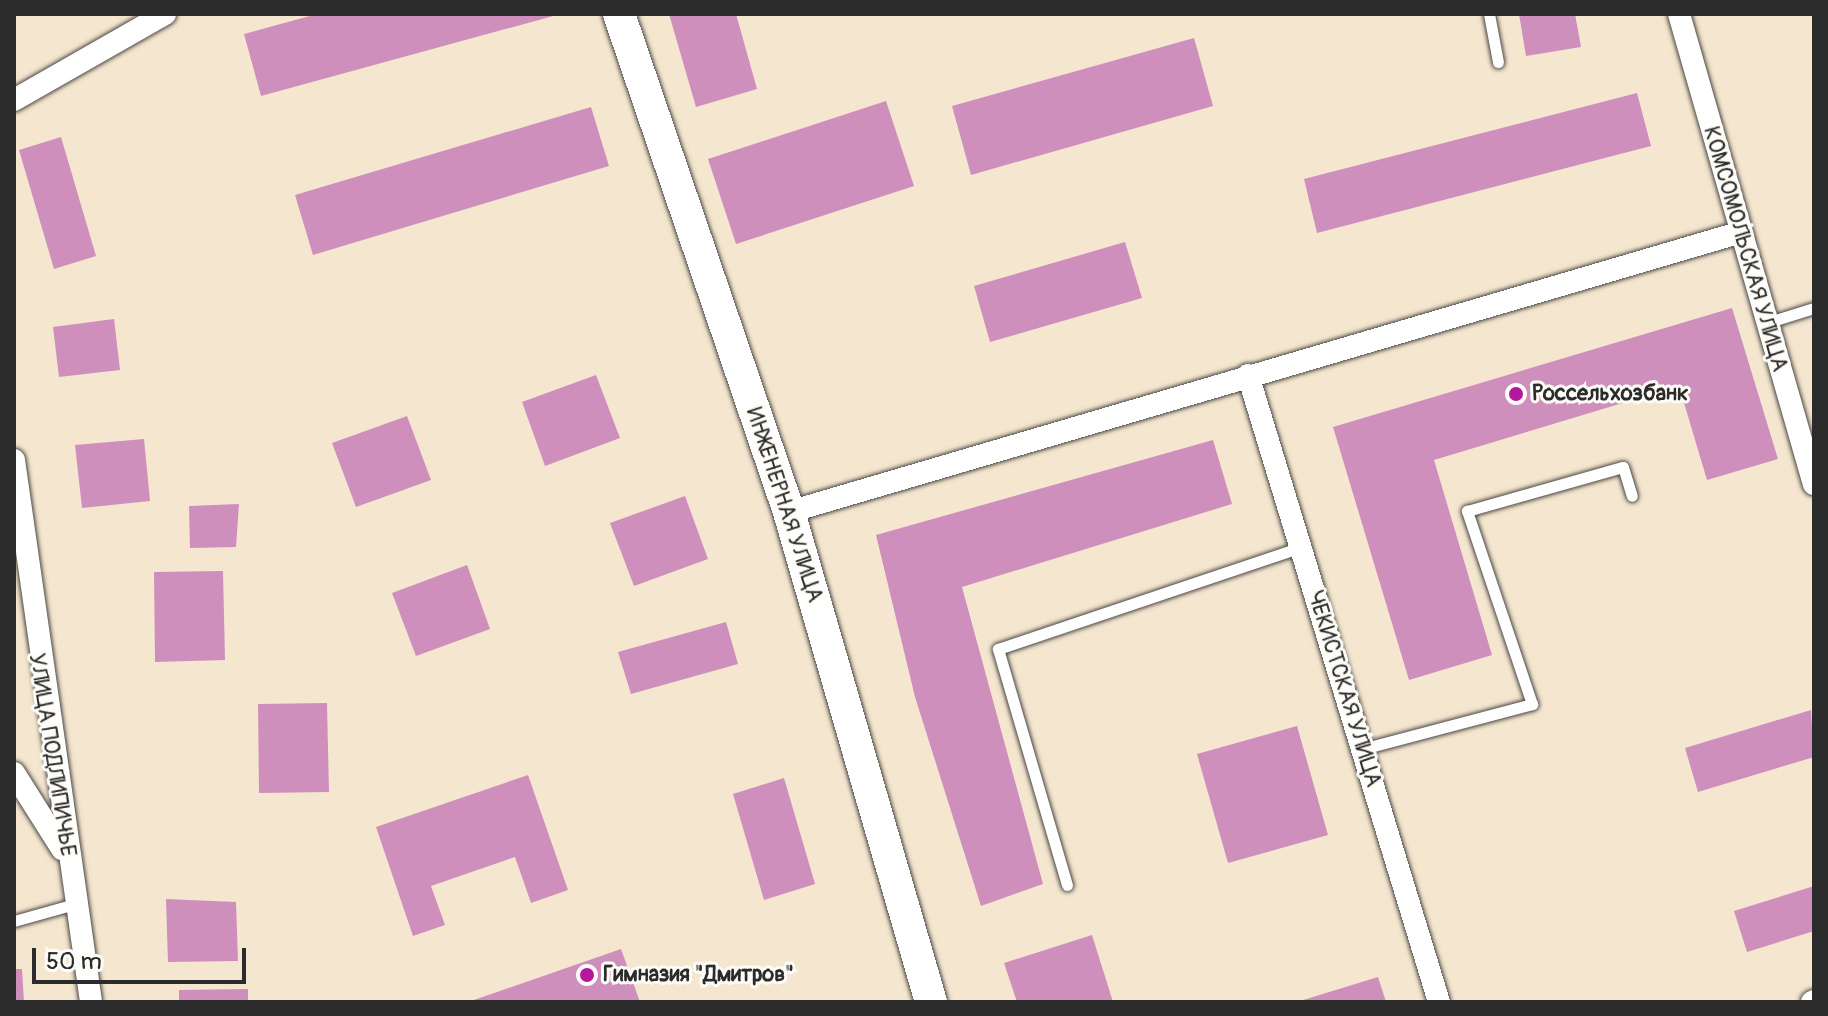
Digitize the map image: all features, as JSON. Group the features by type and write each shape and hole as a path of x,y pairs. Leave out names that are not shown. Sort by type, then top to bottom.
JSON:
{"street":[{"path":"14,100 165,14"},
{"name":"ИНЖЕНЕРНАЯ УЛИЦА","path":"619,14 789,512 931,1002"},
{"name":"КОМСОМОЛЬСКАЯ УЛИЦА","path":"1679,14 1738,233 1814,484"},
{"path":"789,512 1738,233"},
{"name":"ЧЕКИСТСКАЯ УЛИЦА","path":"1248,375 1439,1002"},
{"name":"УЛИЦА ПОДЛИПИЧЬЕ","path":"14,460 68,858 91,1002"},
{"path":"14,773 68,858"}],"lane":[{"path":"1489,14 1498,62"},
{"path":"1765,323 1814,308"},
{"path":"1362,749 1532,704 1467,511 1623,467 1632,496"},
{"path":"1067,885 998,649 1301,547"},
{"path":"14,921 75,904"}],"building":[{"path":"317,14 557,15 261,96 244,34"},
{"path":"669,14 736,14 757,89 696,107"},
{"path":"1519,14 1575,14 1581,47 1526,56"},
{"path":"1194,38 1213,106 971,175 952,106"},
{"path":"1637,93 1651,146 1317,233 1304,179"},
{"path":"886,101 914,186 736,244 708,159"},
{"path":"591,107 609,166 313,255 295,195"},
{"path":"61,137 96,256 54,269 19,150"},
{"path":"1125,242 1142,298 990,342 974,286"},
{"path":"1732,308 1778,459 1707,480 1679,386 1434,460 1492,655 1409,680 1333,427"},
{"path":"114,319 120,370 59,377 53,327"},
{"path":"596,375 620,438 545,466 522,402"},
{"path":"407,416 431,480 356,507 332,443"},
{"path":"144,439 150,501 82,508 75,445"},
{"path":"1213,440 1232,504 962,587 1043,884 981,906 915,697 876,535"},
{"path":"685,496 708,559 634,586 610,523"},
{"path":"239,504 236,547 190,548 189,506"},
{"path":"467,565 490,629 416,656 392,593"},
{"path":"223,571 225,660 155,662 154,572"},
{"path":"726,622 738,664 631,694 618,652"},
{"path":"327,703 329,792 259,793 258,704"},
{"path":"1811,710 1814,757 1698,792 1685,748"},
{"path":"1297,726 1328,835 1228,863 1197,754"},
{"path":"528,775 568,890 531,903 515,857 431,886 445,925 413,936 376,827"},
{"path":"784,778 815,884 764,900 733,794"},
{"path":"1814,886 1814,931 1747,952 1734,911"},
{"path":"166,899 236,902 238,961 168,962"},
{"path":"1092,935 1113,1002 1017,1002 1004,963"},
{"name":"Гимназия \"Дмитров\"","path":"621,949 640,1002 468,1002"},
{"path":"14,969 22,969 24,1002 14,1002"},
{"path":"1378,977 1386,1002 1300,1002 1300,1001"},
{"path":"248,989 248,1002 179,1002 179,990"}],"place":[{"name":"Россельхозбанк","path":"1516,394"},
{"name":"Гимназия \"Дмитров\"","path":"587,975"}]}
